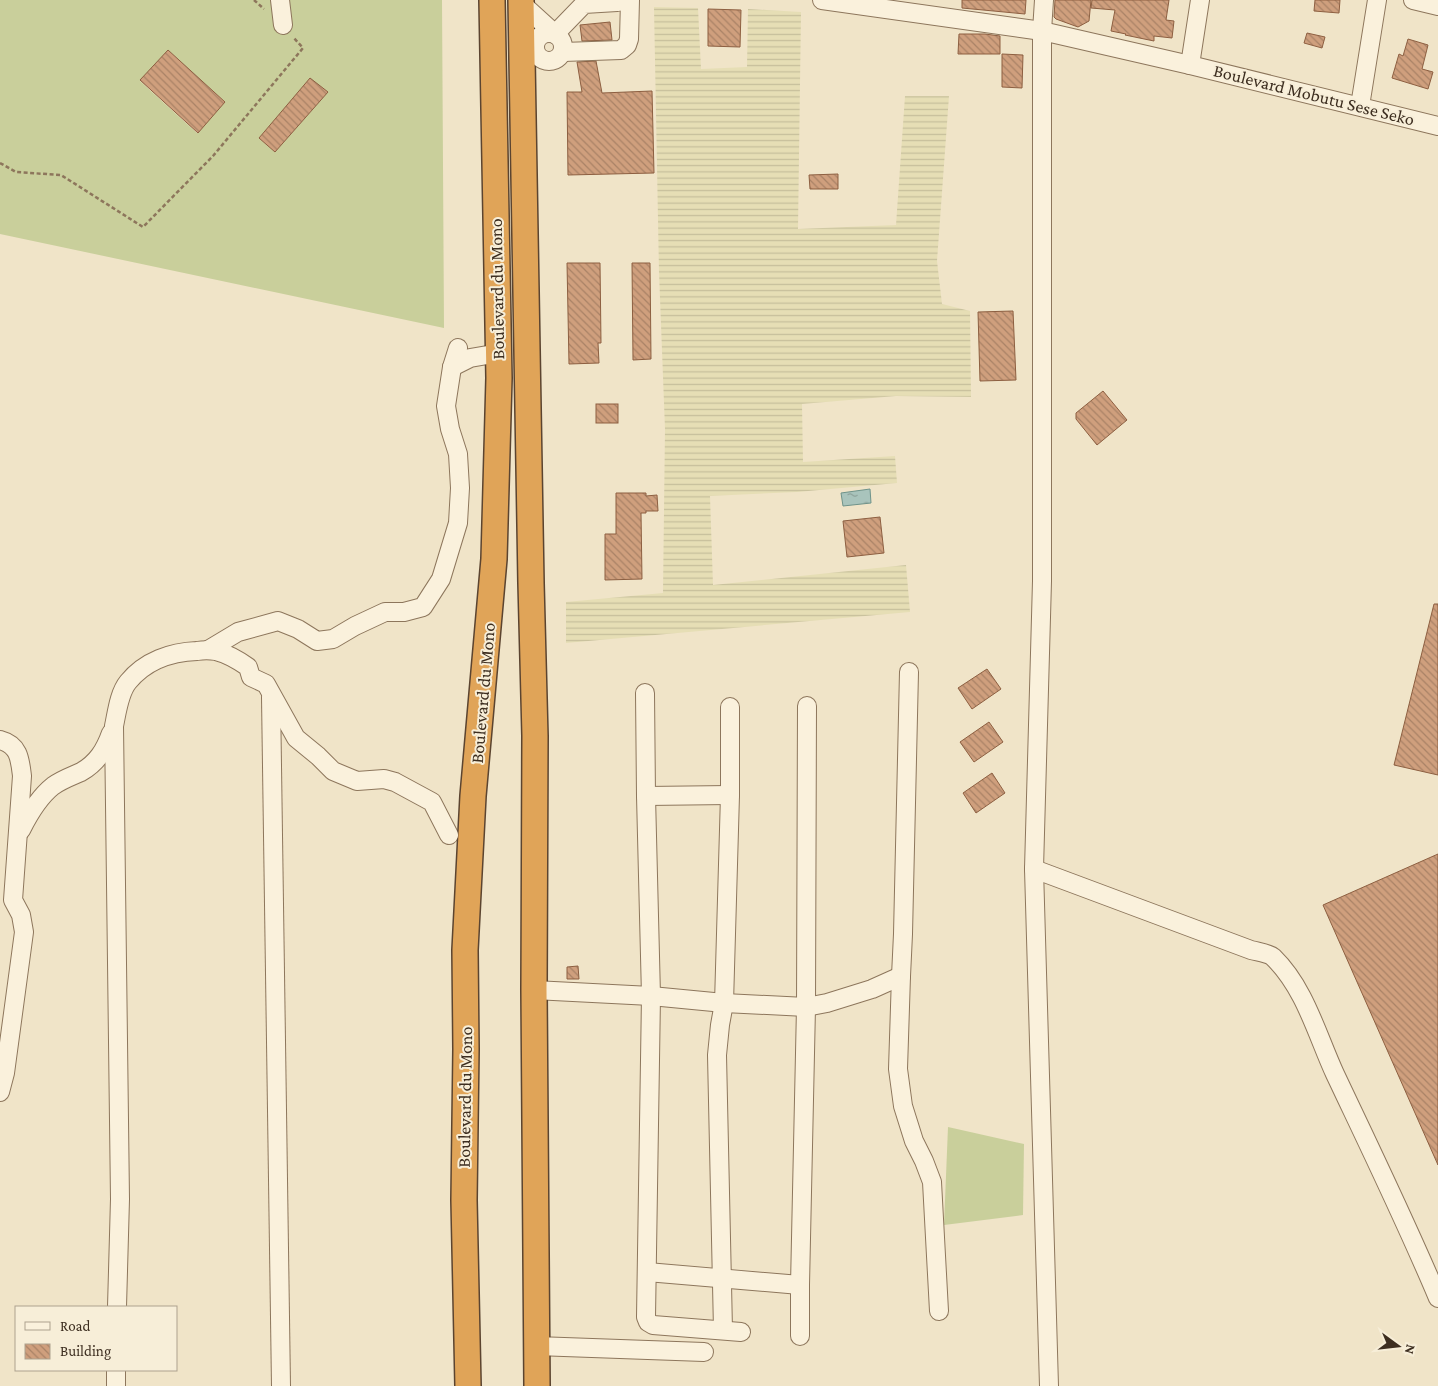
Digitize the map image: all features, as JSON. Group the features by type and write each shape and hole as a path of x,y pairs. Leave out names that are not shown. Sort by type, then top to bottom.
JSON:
{"highway":[{"name":"Boulevard du Mono","path":"468,1386 464,1200 465,950 473,796 480,734 494,558 499,388 492,0"},
{"name":"Boulevard du Mono","path":"521,1 535,736 534,990 537,1386"}],"street":[{"path":"280,0 283,25"},
{"path":"555,34 584,2 630,0 629,39 627,45 621,50 563,52"},
{"name":"Boulevard Mobutu Sese Seko","path":"822,0 884,4 1042,31 1438,126"},
{"path":"1044,0 1042,31 1042,580 1034,869 1049,1386"},
{"path":"1190,65 1200,0"},
{"path":"1360,106 1377,0"},
{"path":"1413,0 1438,6"},
{"path":"521,1 563,41 563,52 556,60 546,61 521,76"},
{"path":"546,61 538,57 536,43 540,36 545,33 555,34"},
{"path":"208,650 238,632 278,621 298,629 317,641 333,639 385,612 404,612 423,607 441,578 458,523 460,488 458,454 446,406 452,367 458,348"},
{"path":"452,367 470,358 499,353"},
{"path":"117,1306 120,1199 114,726 117,708 128,682 150,664 181,651 208,650 226,654 248,667 251,677 266,684 296,738 333,771 357,781 384,779 395,782 432,802 449,836"},
{"path":"909,672 898,1069 903,1106 914,1141 932,1182 940,1311"},
{"path":"645,693 651,996 646,1317 652,1325 741,1332"},
{"path":"271,694 281,1386"},
{"path":"800,1336 806,1007 807,706"},
{"path":"723,1330 717,1055 724,1003 730,795 730,707"},
{"path":"0,1092 5,1073 8,994 24,932 21,916 13,900 8,856 29,815 41,799 53,786 83,770 98,758 106,748 114,726"},
{"path":"0,740 8,742 15,749 20,760 22,776 18,838"},
{"path":"646,796 730,795"},
{"path":"1034,869 1271,956 1287,974 1302,997 1438,1298"},
{"path":"534,990 806,1007 827,1003 872,989 901,976"},
{"path":"646,1272 800,1284"},
{"path":"536,1346 704,1352"},
{"path":"116,1371 116,1386"}],"path":[{"path":"0,163 16,172 61,175 143,227 213,156 303,48 283,25 254,0"}],"shaded area":[{"path":"654,7 698,8 701,69 747,67 748,9 801,12 798,229 896,225 905,96 949,96 937,261 942,304 970,311 971,397 896,396 802,404 803,462 895,456 897,483 797,492 710,496 713,585 906,565 910,612 566,643 566,602 663,593 665,429 659,272"}],"green space":[{"path":"0,0 442,0 444,328 0,234","holes":["168,50 225,102 197,133 140,81","310,79 327,93 275,152 259,138"]},
{"path":"948,1127 1024,1144 1023,1215 944,1225"}],"water":[{"path":"870,489 871,503 843,506 841,493"}],"building":[{"path":"962,0 1026,0 1025,14 962,8"},
{"path":"1055,0 1091,0 1089,21 1078,27 1056,19 1054,17"},
{"path":"1092,0 1169,0 1166,20 1174,21 1172,38 1154,36 1154,41 1111,31 1115,10 1091,8"},
{"path":"1315,0 1340,0 1339,13 1314,11"},
{"path":"708,9 741,10 740,47 708,46"},
{"path":"610,22 612,40 582,41 580,25"},
{"path":"1307,33 1325,37 1322,48 1304,43"},
{"path":"959,34 1000,36 1000,54 958,54"},
{"path":"1408,39 1428,45 1422,69 1433,72 1428,89 1392,78 1399,54 1403,56"},
{"path":"168,50 225,102 198,133 140,80"},
{"path":"1002,54 1023,55 1022,88 1002,87"},
{"path":"596,61 602,93 652,91 654,173 568,175 567,92 582,92 577,62"},
{"path":"310,78 328,92 275,152 259,138"},
{"path":"838,174 838,189 810,189 809,175"},
{"path":"567,263 600,263 601,343 598,343 599,363 569,364"},
{"path":"632,263 650,263 651,359 633,360"},
{"path":"1013,311 1016,380 980,381 978,312"},
{"path":"1103,391 1127,420 1097,445 1076,419 1076,413"},
{"path":"596,404 618,404 618,423 596,423"},
{"path":"616,493 646,493 646,496 657,495 658,511 641,513 642,579 605,580 605,534 616,534"},
{"path":"880,517 884,553 847,557 843,521"},
{"path":"1434,604 1438,604 1438,775 1394,765"},
{"path":"987,669 1001,689 972,709 958,688"},
{"path":"989,722 1003,742 974,762 960,742"},
{"path":"992,773 1005,793 976,813 963,793"},
{"path":"1438,854 1438,1165 1323,905"},
{"path":"578,966 579,979 567,979 567,967"}]}
